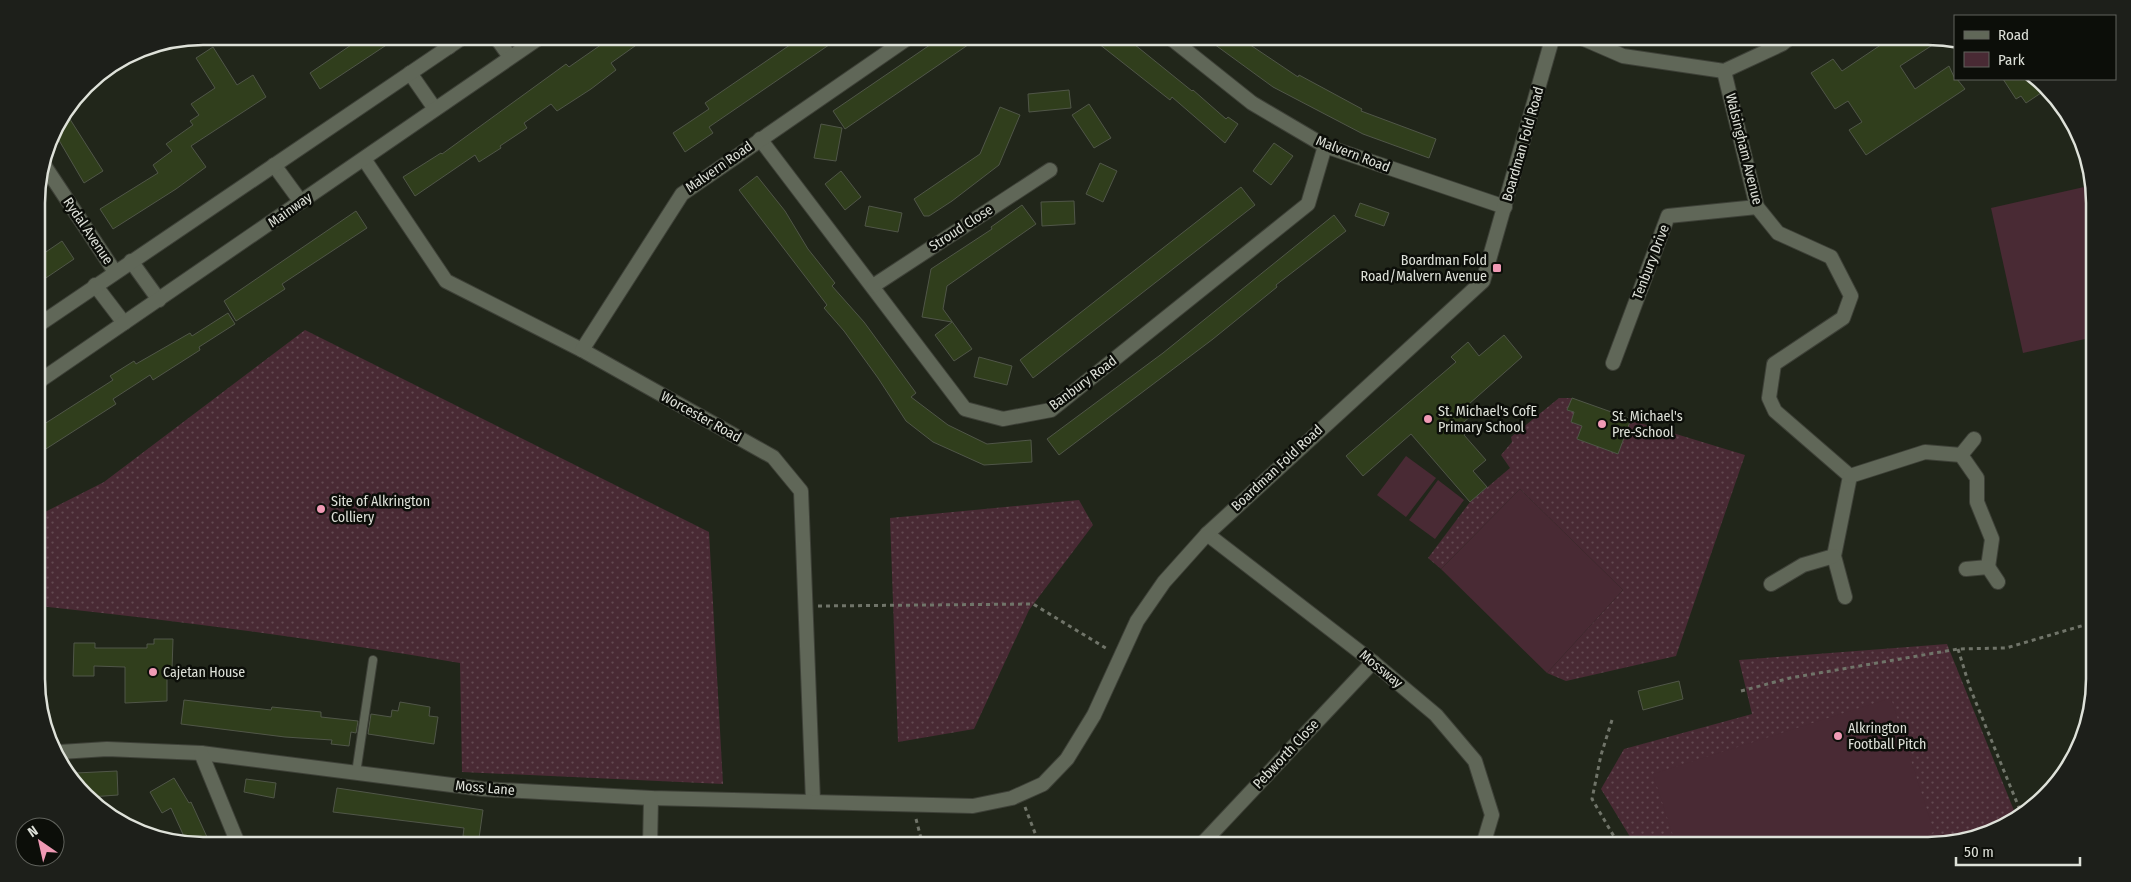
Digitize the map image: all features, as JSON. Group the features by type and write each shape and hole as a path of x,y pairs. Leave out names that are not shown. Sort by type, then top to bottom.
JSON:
{"street":[{"path":"45,320 410,73 443,45"},
{"path":"501,45 510,57"},
{"name":"Mainway","path":"45,377 528,45"},
{"name":"Malvern Road","path":"582,350 682,194 897,45"},
{"name":"Malvern Road","path":"1179,45 1252,103 1325,146 1506,207"},
{"name":"Boardman Fold Road","path":"912,804 973,806 1012,798 1043,784 1067,759 1094,715 1137,621 1164,582 1207,534 1483,281 1506,207 1551,45"},
{"path":"1598,45 1623,56 1724,71 1780,45"},
{"name":"Walsingham Avenue","path":"1724,71 1757,207 1778,233 1831,256 1851,296 1843,318 1774,364 1769,398 1775,411 1850,476"},
{"path":"410,73 435,109"},
{"name":"Banbury Road","path":"760,139 873,286 964,409 1003,418 1052,410 1308,204 1325,146"},
{"name":"Worcester Road","path":"364,158 446,281 582,350 773,457 801,491 813,801"},
{"path":"274,165 301,202"},
{"name":"Stroud Close","path":"873,286 1050,170"},
{"name":"Rydal Avenue","path":"48,171 115,272"},
{"name":"Tenbury Drive","path":"1613,363 1668,216 1757,207"},
{"path":"131,261 159,300"},
{"path":"95,285 124,323"},
{"path":"1961,455 1974,439"},
{"path":"1845,597 1834,556 1850,476 1925,452 1961,455"},
{"path":"1961,455 1977,478 1977,502 1992,539 1988,567 1998,582"},
{"name":"Mossway","path":"1207,534 1373,662 1436,714 1475,761 1492,815 1486,837"},
{"path":"1771,584 1803,565 1834,556"},
{"path":"1966,569 1988,567"},
{"name":"Pebworth Close","path":"1208,837 1373,662"},
{"name":"Moss Lane","path":"63,752 107,749 200,754 482,789 652,798 912,804"},
{"path":"200,754 235,837"},
{"path":"650,837 652,798"}],"lane":[{"path":"356,773 373,660"}],"path":[{"path":"805,616 818,615 818,606 1033,604 1120,657"},
{"path":"1741,691 1790,678 1958,649 2006,648 2086,625"},
{"path":"1958,649 1970,688 2019,808"},
{"path":"1612,720 1601,755 1592,798 1614,837"},
{"path":"1020,794 1037,837"},
{"path":"912,804 921,837"}],"green space":[{"path":"2085,187 2086,339 2023,353 1991,208"},
{"path":"305,330 709,532 723,784 462,772 460,663 250,631 45,607 45,512 104,482"},
{"path":"1559,398 1572,398 1567,410 1574,412 1571,422 1582,426 1577,439 1618,454 1630,420 1745,455 1676,656 1566,681 1547,673 1623,590 1520,489 1441,569 1428,558 1470,502 1510,468 1501,455 1512,442 1511,437"},
{"path":"1406,456 1436,478 1406,517 1377,495"},
{"path":"1438,480 1464,500 1435,539 1409,520"},
{"path":"1520,489 1623,590 1547,673 1441,569"},
{"path":"1079,500 1093,525 1029,610 974,729 898,742 890,518"},
{"path":"1947,644 2014,811 1988,825 1969,832 1938,837 1630,837 1601,789 1624,749 1752,714 1739,660"},
{"name":"Alkrington Football Pitch","path":"1891,698 1934,832 1917,837 1673,837 1653,774"}],"building":[{"path":"351,45 386,45 320,89 310,73"},
{"path":"601,45 636,45 611,63 616,70 591,89 557,111 551,104 524,123 527,128 500,146 501,148 479,162 475,155 415,196 403,177 442,154 566,64 569,67"},
{"path":"790,45 829,45 709,127 713,133 685,152 673,133 709,109 705,103"},
{"path":"930,45 968,45 845,129 833,111"},
{"path":"1100,45 1135,45 1193,90 1226,119 1228,117 1238,124 1225,143 1172,97 1170,100"},
{"path":"1215,45 1250,45 1298,77 1299,75 1325,89 1362,109 1361,111 1436,139 1429,158 1363,134 1273,87"},
{"path":"1881,45 1933,45 1900,66 1915,89 1949,66 1954,80 1958,80 1965,89 1866,155 1849,130 1862,122 1848,101 1835,109 1811,73 1833,59 1842,71"},
{"path":"213,47 237,85 253,75 266,97 191,146 206,167 176,189 113,229 100,209 158,173 153,165 172,151 166,144 193,125 190,121 199,115 191,104 215,88 196,58"},
{"path":"2004,80 2027,80 2041,93 2026,103 2021,96 2016,99"},
{"path":"1069,90 1071,108 1029,112 1028,94"},
{"path":"1089,104 1111,138 1094,148 1072,115"},
{"path":"1000,107 1020,115 999,165 952,201 929,216 924,216 914,199 980,154"},
{"path":"70,119 103,171 84,183 59,140"},
{"path":"821,124 842,128 836,161 814,158"},
{"path":"1274,143 1293,156 1271,185 1253,171"},
{"path":"1100,163 1117,171 1103,202 1086,194"},
{"path":"841,171 861,197 845,210 825,184"},
{"path":"757,176 785,211 808,249 835,283 832,286 864,322 916,393 911,397 948,425 987,444 1031,440 1032,462 984,465 933,442 906,421 844,331 824,308 827,305 739,190"},
{"path":"1241,187 1255,205 1033,378 1020,360"},
{"path":"1074,201 1075,224 1042,226 1041,202"},
{"path":"1360,203 1389,213 1384,226 1355,216"},
{"path":"1022,205 1036,224 947,286 943,309 972,349 954,361 935,335 952,322 922,317 931,269 992,229 991,227"},
{"path":"869,206 902,213 898,232 865,226"},
{"path":"356,211 367,228 282,284 285,289 236,321 224,301"},
{"path":"1334,215 1346,231 1276,285 1277,287 1213,339 1059,455 1047,439 1163,353"},
{"path":"62,241 74,259 45,279 45,253"},
{"path":"228,313 235,324 199,347 200,350 153,380 150,375 113,399 116,404 45,450 45,424 113,380 110,376 134,361 136,364 190,333 192,336"},
{"name":"St. Michael's CofE Primary School","path":"1504,335 1522,357 1469,404 1476,412 1459,426 1466,433 1464,435 1486,460 1473,471 1487,487 1470,502 1411,434 1363,476 1346,456 1456,362 1451,357 1468,342 1479,356"},
{"path":"979,357 1012,366 1007,385 974,377"},
{"name":"St. Michael's Pre-School","path":"1572,398 1631,419 1618,454 1577,439 1582,426 1571,422 1574,412 1567,410"},
{"name":"Cajetan House","path":"154,639 173,639 172,670 167,670 167,701 125,703 125,667 94,666 94,676 73,676 74,643 95,643 95,648 147,648 147,644 154,644"},
{"path":"1679,681 1683,699 1643,710 1638,691"},
{"path":"184,700 271,710 272,707 321,712 321,717 358,721 356,733 351,732 349,746 331,744 332,740 285,737 181,724"},
{"path":"400,702 430,707 429,716 438,717 434,744 368,734 371,714 391,717 392,710 398,711"},
{"path":"117,771 118,795 97,796 76,773"},
{"path":"174,778 189,803 191,802 207,837 184,836 171,808 162,813 150,792"},
{"path":"246,779 276,783 274,798 244,792"},
{"path":"337,788 483,810 479,837 463,836 464,828 333,812"}],"place":[{"name":"Boardman Fold Road/Malvern Avenue","path":"1497,268"},
{"name":"St. Michael's CofE Primary School","path":"1428,419"},
{"name":"St. Michael's Pre-School","path":"1602,424"},
{"name":"Site of Alkrington Colliery","path":"321,509"},
{"name":"Cajetan House","path":"153,672"},
{"name":"Alkrington Football Pitch","path":"1838,736"}]}
